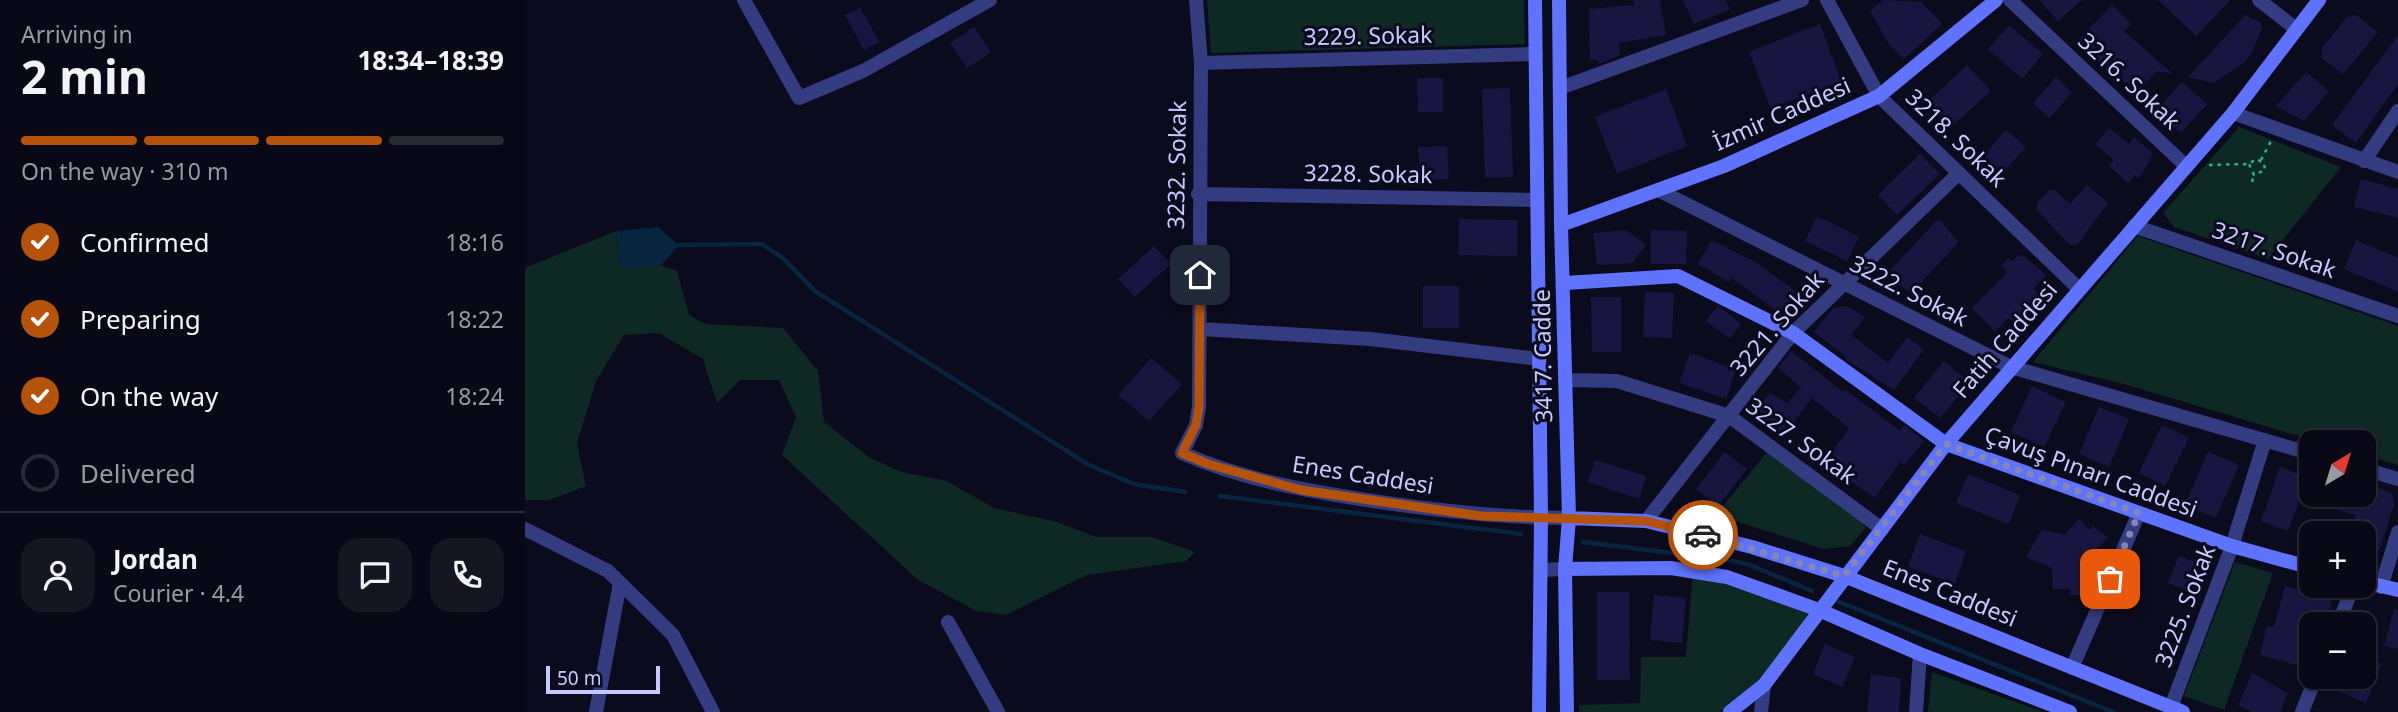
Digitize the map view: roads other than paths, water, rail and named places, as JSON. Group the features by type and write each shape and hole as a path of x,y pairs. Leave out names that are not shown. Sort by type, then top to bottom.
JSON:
{"street":[{"path":"744,0 799,98 863,71 990,0"},
{"name":"3232. Sokak","path":"1182,453 1197,416 1200,329 1198,194 1201,63 1196,0"},
{"name":"3417. Cadde","path":"1535,0 1541,518 1539,712"},
{"name":"3417. Cadde","path":"1559,0 1561,225 1565,283 1570,518 1565,569 1567,712"},
{"path":"1560,88 1802,0"},
{"name":"3218. Sokak","path":"1827,0 1879,96 2079,289"},
{"name":"İzmir Caddesi","path":"1561,225 1724,166 1879,96 1996,0"},
{"name":"3216. Sokak","path":"2010,0 2186,166"},
{"path":"2259,0 2296,29"},
{"name":"Fatih Caddesi","path":"1730,712 1764,685 1946,444 2233,113 2319,0"},
{"name":"3229. Sokak","path":"1201,63 1536,54"},
{"path":"2364,161 2398,111"},
{"path":"2233,113 2398,172"},
{"name":"3221. Sokak","path":"1646,521 1793,333 1959,173"},
{"name":"3222. Sokak","path":"1658,190 2011,367 2299,450"},
{"name":"3228. Sokak","path":"1198,194 1538,200"},
{"name":"3217. Sokak","path":"2134,226 2398,317"},
{"name":"Çavuş Pınarı Caddesi","path":"1565,283 1678,276 1793,333 1946,444 2232,546 2299,564"},
{"path":"1200,329 1370,339 1539,359"},
{"name":"3227. Sokak","path":"1565,380 1617,382 1729,416 1882,529"},
{"name":"3225. Sokak","path":"2177,709 2265,440"},
{"name":"Enes Caddesi","path":"1182,453 1208,464 1301,490 1481,516 1646,521 1752,548 1844,576 2177,709"},
{"path":"2377,473 2398,479"},
{"path":"2072,668 2139,513"},
{"path":"525,529 607,571 620,583 673,635 713,712"},
{"path":"2381,587 2398,532"},
{"path":"1541,569 1671,568 1727,577 1819,610 1920,654 2066,711"},
{"path":"596,712 620,583"},
{"path":"2376,586 2398,590"},
{"path":"948,622 998,712"},
{"path":"1916,712 1920,654"},
{"path":"1761,712 1764,685"},
{"path":"2302,712 2311,689"}],"water":[{"path":"658,227 679,245 661,265 620,269 616,231"}],"waterway":[{"path":"679,245 762,244 784,259 815,291 1089,465 1134,484 1185,492"},
{"path":"1220,496 1521,534"},
{"path":"1583,542 1729,560 1750,565 1812,591"},
{"path":"1837,601 2113,712"}]}
